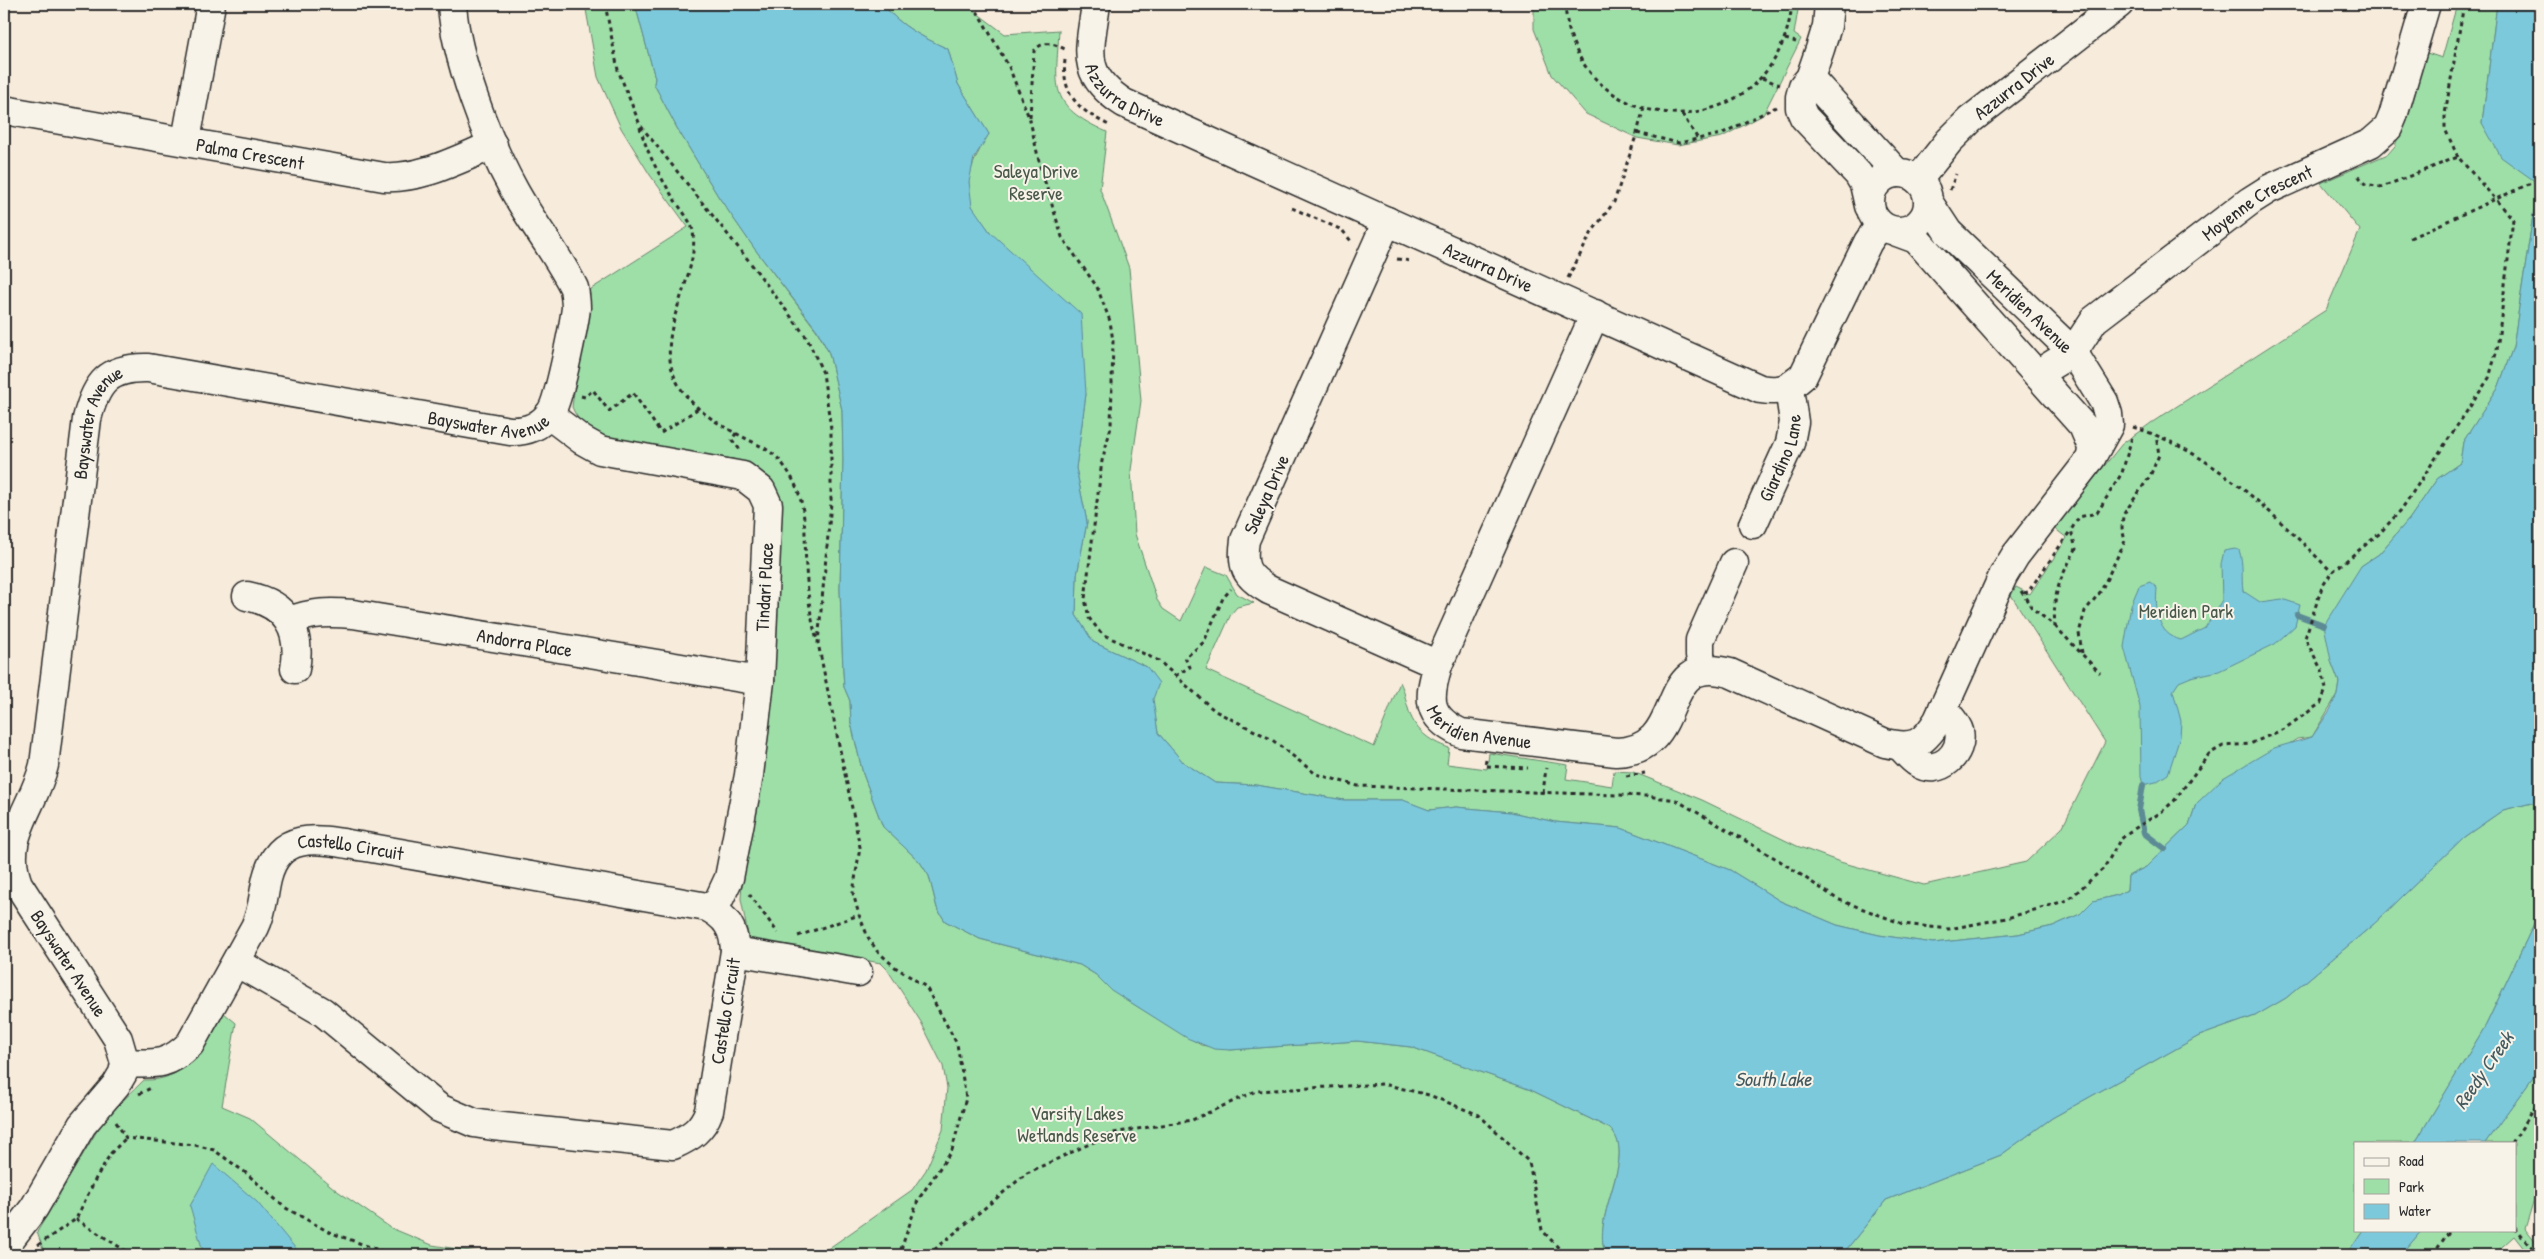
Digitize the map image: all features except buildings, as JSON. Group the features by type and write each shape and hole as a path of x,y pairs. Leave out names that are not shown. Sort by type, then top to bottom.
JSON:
{"street":[{"path":"186,140 211,4"},
{"name":"Bayswater Avenue","path":"125,1063 118,1039 11,889 12,845 40,782 44,765 87,419 92,398 99,385 109,376 135,367 510,432 532,428 549,414 556,401 573,325 576,306 574,288 512,188 493,145 461,52 453,23 452,4"},
{"name":"Azzurra Drive","path":"1096,4 1090,56 1094,76 1106,91 1124,103 1760,390 1774,391 1789,388"},
{"path":"1829,4 1827,26 1810,78 1803,86 1800,108 1804,117 1858,174 1882,221 1907,231 1922,222 1914,185 1883,177 1876,184 1870,196 1882,221"},
{"name":"Azzurra Drive","path":"1914,185 1970,120 2120,4"},
{"name":"Moyenne Crescent","path":"2037,374 2073,352 2094,320 2250,201 2269,189 2371,143 2381,136 2388,128 2393,116 2426,4"},
{"name":"Meridien Avenue","path":"1595,314 1438,666 1430,691 1433,711 1444,726 1461,733 1488,738 1616,752 1633,752 1649,744 1659,732 1686,680 1694,672 1704,669 1716,669 1730,673 1885,743 1901,747 1916,744 1929,734 1943,708 2003,576 2015,556 2091,458 2109,425 2108,414 2104,402 2073,352 1948,232 1914,185 1810,78"},
{"name":"Palma Crescent","path":"4,110 186,140 384,177 402,178 417,175 493,145"},
{"name":"Saleya Drive","path":"1246,572 1243,557 1245,540 1386,221"},
{"path":"1789,388 1803,376 1868,242 1882,221"},
{"name":"Meridien Avenue","path":"1882,221 1916,239 2083,426 2092,447 2091,458"},
{"name":"Giardino Lane","path":"1753,524 1790,443 1794,422 1789,388"},
{"name":"Tindari Place","path":"549,414 582,440 600,450 734,473 749,480 761,490 768,505 760,681 746,801 729,878 714,910"},
{"path":"1704,669 1700,655 1700,640 1734,563"},
{"path":"1246,572 1257,583 1269,590 1438,666"},
{"path":"247,596 264,600 276,607 290,621 298,654 295,669"},
{"name":"Andorra Place","path":"290,621 304,615 328,612 353,614 760,681"},
{"name":"Castello Circuit","path":"125,1063 164,1063 183,1051 198,1030 261,914 270,868 278,854 299,841 312,840 366,847 692,903 714,910 726,919 732,930 736,952 709,1111 705,1122 697,1132 673,1145 493,1126 457,1117 439,1108 323,1012 236,962"},
{"path":"736,952 858,972"},
{"path":"15,1239 82,1125 116,1085 123,1073 125,1063"}],"path":[{"path":"604,4 618,70 640,125 646,150 693,229 694,256 676,306 671,334 670,359 677,382 689,400 699,408 780,459 790,473 800,493 805,512 810,615 818,643 860,847 854,893 858,915 868,937 878,951 895,967 926,987 957,1044 966,1098 952,1150 918,1200 899,1255"},
{"path":"1565,4 1569,32 1586,65 1611,91 1644,108 1682,114 1712,109 1726,104 1739,97 1762,78 1779,53 1785,39 1792,4"},
{"path":"2129,832 2160,814 2174,801 2209,754 2223,746 2250,744 2284,729 2321,703 2326,689 2322,671 2305,638 2322,586 2332,572 2379,534 2402,510 2488,378 2497,350 2513,219 2458,157 2445,129 2445,114 2464,4"},
{"path":"1030,120 1032,66 1034,51 1040,44 1050,42 1071,52 1090,56"},
{"path":"1762,78 1782,85 1778,94"},
{"path":"1637,134 1679,143 1721,134 1776,105 1777,113"},
{"path":"1566,283 1592,232 1614,202 1644,108"},
{"path":"1682,114 1698,139"},
{"path":"640,125 749,261 807,338 823,373 831,428 831,503 818,643"},
{"path":"2357,174 2365,184 2382,187 2458,157"},
{"path":"2348,177 2364,170"},
{"path":"2410,238 2540,179"},
{"path":"1392,260 1400,258 1415,263"},
{"path":"595,392 609,411 633,392 660,433 699,408"},
{"path":"2100,673 2055,626 2032,608 2023,593 2028,592 2079,517 2097,512 2122,473 2132,420"},
{"path":"2132,426 2156,434 2193,453 2237,482 2283,523 2332,572"},
{"path":"736,433 732,440 742,454"},
{"path":"2082,653 2079,633 2084,611 2101,591 2125,541 2122,528 2123,515 2147,480 2159,455 2156,434"},
{"path":"2055,626 2053,608 2057,583 2076,550 2071,530"},
{"path":"1175,676 1190,667 1185,658 1204,642 1223,598 1246,572"},
{"path":"1488,738 1485,766 1536,768"},
{"path":"1541,768 1553,769"},
{"path":"1543,794 1546,768"},
{"path":"1620,776 1636,776 1650,769"},
{"path":"746,902 745,893 756,901 773,930 782,936"},
{"path":"794,937 858,915"},
{"path":"928,1255 1027,1173 1112,1133 1192,1120 1256,1091 1383,1084 1429,1095 1479,1115 1528,1162 1542,1230 1564,1255"},
{"path":"134,1097 156,1086"},
{"path":"2513,1142 2540,1100"},
{"path":"98,1104 117,1123 126,1138"},
{"path":"15,1239 76,1218 111,1153 126,1138"},
{"path":"126,1138 195,1145 214,1150 246,1173 284,1207 330,1232 392,1255"},
{"path":"76,1218 132,1255"},
{"path":"2516,1229 2537,1255"},
{"path":"2433,1255 2449,1232"}],"green space":[{"name":"Varsity Lakes Wetlands Reserve","path":"585,4 635,4 655,78 654,84 677,128 718,196 754,248 817,331 829,353 842,410 843,460 840,589 844,687 850,701 851,723 863,774 883,827 920,862 929,876 937,908 945,921 980,939 1080,965 1096,975 1122,997 1201,1045 1230,1050 1357,1041 1411,1047 1531,1090 1609,1128 1617,1139 1619,1153 1604,1222 1603,1239 1606,1255 819,1255 912,1190 926,1170 943,1130 947,1088 943,1066 921,1022 887,969 881,963 749,940 741,899 742,882 779,543 777,490 753,467 733,459 606,439 586,426 578,418 572,407 588,291 688,227 650,175 621,128 598,77"},
{"name":"Meridien Park","path":"882,4 965,4 1005,34 1059,30 1057,81 1059,93 1074,113 1107,132 1100,189 1129,268 1141,401 1131,470 1135,534 1157,600 1163,609 1181,621 1206,567 1226,575 1237,594 1254,603 1237,607 1231,614 1206,670 1374,747 1400,682 1414,723 1423,734 1449,748 1447,764 1487,769 1489,753 1568,765 1566,779 1612,786 1614,771 1633,772 1702,800 1797,846 1840,862 1924,885 2026,862 2062,828 2105,742 2011,595 2016,587 2030,594 2067,538 2054,528 2122,444 2151,423 2326,310 2360,230 2321,183 2388,154 2395,146 2427,53 2442,58 2456,8 2444,4 2497,4 2482,123 2540,166 2538,198 2533,215 2513,347 2499,386 2463,442 2460,463 2437,479 2410,518 2379,554 2361,566 2331,661 2339,682 2337,695 2312,737 2297,739 2196,804 2189,825 2146,867 2128,876 2127,890 2118,895 2093,901 2080,914 2053,926 2018,934 1933,943 1879,935 1837,925 1780,901 1730,870 1621,828 1555,822 1511,812 1456,807 1429,810 1402,800 1344,800 1256,785 1215,783 1183,762 1158,733 1147,667 1093,642 1076,615 1077,575 1087,522 1076,468 1086,394 990,232 972,206 969,186 972,168 979,150 989,134 958,84 948,49 912,30 897,19"},
{"path":"1534,4 1799,4 1794,34 1801,39 1763,115 1722,137 1678,145 1637,138 1586,114 1552,75 1534,29"},
{"path":"2540,801 2540,911 2486,1025 2416,1142 2354,1142 2354,1232 2362,1232 2346,1255 1842,1255 1886,1200 2001,1155 2052,1118 2199,1036 2255,1016 2286,998 2375,923 2464,837 2503,810"},
{"path":"224,1013 236,1023 222,1106 250,1118 336,1190 391,1228 432,1245 495,1255 45,1255 37,1232 104,1119 144,1080 159,1079 171,1075 193,1060 210,1038"},
{"path":"2540,1067 2540,1179 2525,1229 2540,1248 2540,1255 2529,1255 2514,1236 2493,1255 2401,1255 2420,1232 2516,1232 2516,1142 2486,1142"}],"water":[{"name":"South Lake","path":"635,4 882,4 897,19 912,30 948,49 958,84 989,134 974,158 969,182 972,206 990,232 1081,314 1086,394 1076,468 1087,522 1077,575 1076,615 1093,642 1147,667 1159,683 1153,699 1158,733 1183,762 1215,783 1256,785 1344,800 1403,800 1429,810 1456,807 1511,812 1555,822 1621,828 1730,870 1780,901 1837,925 1879,935 1933,943 2018,934 2053,926 2080,914 2093,901 2118,895 2127,890 2128,876 2146,867 2189,825 2196,804 2223,778 2274,748 2312,737 2330,710 2337,695 2339,682 2331,661 2324,625 2361,566 2379,554 2410,518 2437,479 2460,463 2463,442 2499,386 2513,347 2533,215 2538,198 2535,190 2536,182 2501,157 2482,123 2497,4 2540,4 2540,801 2503,810 2464,837 2375,923 2286,998 2255,1016 2199,1036 2052,1118 2001,1155 1886,1200 1842,1255 1606,1255 1603,1240 1604,1223 1619,1154 1617,1140 1609,1128 1531,1090 1411,1047 1357,1041 1230,1050 1214,1049 1187,1038 1111,990 1096,975 1080,965 980,939 945,921 937,908 929,876 920,862 883,827 863,774 851,723 850,701 844,687 840,589 843,460 842,410 829,353 817,330 754,248 718,196 677,128 654,84 655,78"},
{"path":"2239,550 2241,555 2243,591 2260,602 2282,599 2300,605 2295,626 2275,644 2219,671 2191,677 2179,682 2173,691 2181,721 2180,737 2168,774 2156,782 2143,785 2141,776 2140,707 2124,647 2131,605 2139,586 2150,582 2157,588 2157,613 2162,627 2167,632 2181,640 2205,628 2222,600 2221,564 2224,551"},
{"name":"Reedy Creek","path":"2540,911 2540,1067 2486,1142 2416,1142 2486,1025"},
{"path":"213,1164 257,1202 301,1255 204,1255 190,1206"},
{"path":"2362,1232 2420,1232 2401,1255 2346,1255"}],"waterway":[{"path":"2297,615 2324,625"},
{"path":"2143,785 2139,810 2144,833 2165,849"}],"park label":[{"name":"Saleya Drive Reserve","path":"1036,182"}]}
